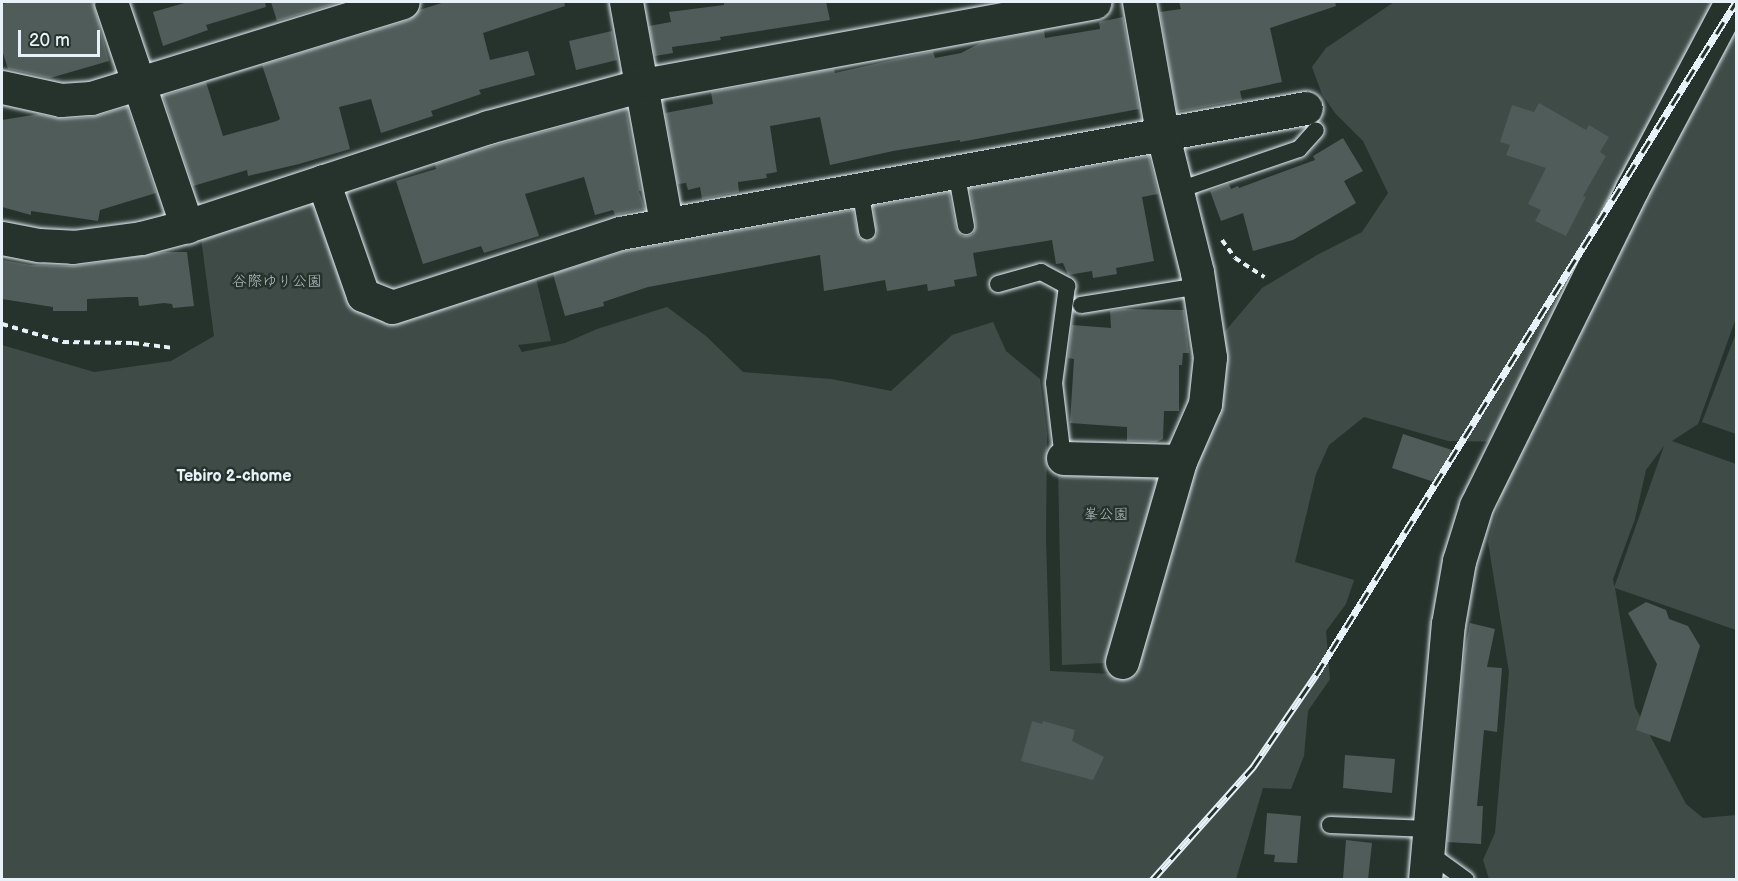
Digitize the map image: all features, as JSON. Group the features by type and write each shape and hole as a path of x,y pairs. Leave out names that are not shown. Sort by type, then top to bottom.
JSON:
{"street":[{"path":"111,2 187,226"},
{"path":"2,87 62,100 91,98 403,2"},
{"path":"626,2 643,84 666,223"},
{"path":"2,238 39,245 73,247 141,238 187,226 488,127 643,84 1094,2"},
{"path":"1122,662 1180,461 1205,404 1210,357 1199,286 1162,132 1139,2"},
{"path":"1426,853 1448,624 1459,561 1476,506 1632,189 1731,2"},
{"path":"323,180 363,295 392,308 620,233 666,223 1162,132 1311,119"},
{"path":"1063,458 1180,461"}],"lane":[{"path":"1176,191 1299,149 1311,119"},
{"path":"956,171 966,226"},
{"path":"860,189 867,231"},
{"path":"998,284 1041,272 1067,286 1054,382 1063,458"},
{"path":"1081,305 1199,286"},
{"path":"1330,825 1426,853 1466,879"}],"path":[{"path":"1225,246 1235,258 1264,276"},
{"path":"2,324 63,342 134,343 171,348"}],"green space":[{"name":"谷際ゆり公園","path":"1394,2 1736,2 1736,318 1698,424 1672,441 1736,464 1736,630 1615,588 1635,707 1686,804 1703,818 1736,815 1736,879 1489,879 1483,860 1495,833 1509,672 1488,542 1516,442 1448,441 1364,417 1329,445 1316,474 1295,562 1354,580 1346,604 1326,631 1330,679 1308,711 1304,756 1291,789 1263,788 1236,879 2,879 2,345 94,372 171,361 214,336 201,238 319,197 354,303 534,270 551,341 518,345 522,352 565,343 597,329 667,307 706,336 743,372 831,379 891,391 952,335 993,322 1006,351 1040,379 1047,433 1046,539 1050,671 1136,675 1162,555 1221,336 1262,288 1317,255 1362,232 1388,193 1363,141 1335,113 1322,94 1312,67 1326,48","holes":["1664,446 1615,585 1613,579 1635,519 1646,470"]},
{"path":"1736,333 1736,434 1702,422"},
{"name":"峯公園","path":"1058,466 1161,469 1120,638 1105,663 1062,665"}],"building":[{"path":"11,2 93,2 109,61 50,78 8,69 2,50 2,4"},
{"path":"188,2 265,2 266,7 206,25 208,30 163,46 153,12"},
{"path":"271,2 341,2 277,21"},
{"path":"445,2 564,2 565,6 483,33 490,60 528,51 535,75 479,90 481,94 431,111 433,116 381,133 371,99 339,107 350,149 248,176 247,170 193,186 163,96 206,82 223,136 277,121 280,119 262,65 409,20 419,10"},
{"path":"724,2 826,2 830,20 720,37 721,40 672,47 673,53 655,56 649,26 671,22 669,12 724,5"},
{"path":"1179,2 1335,2 1336,6 1270,28 1282,82 1240,91 1242,100 1177,112 1160,12 1181,9"},
{"path":"1123,17 1139,109 960,142 960,140 893,151 830,165 820,117 770,126 777,172 766,174 767,178 738,182 739,192 702,199 700,187 688,190 686,183 678,184 665,113 713,104 711,92 834,69 835,73 933,51 935,58 961,53 982,42 1044,30 1045,38 1100,29 1099,22"},
{"path":"612,31 617,60 576,70 569,41"},
{"path":"1539,103 1586,130 1589,125 1609,137 1600,152 1606,156 1583,196 1586,197 1566,236 1535,221 1541,210 1528,204 1546,168 1506,155 1510,145 1500,142 1512,105 1534,112"},
{"path":"127,107 156,193 100,210 98,221 31,211 31,215 2,207 2,120 39,114 62,119 92,117"},
{"path":"626,109 641,191 639,191 645,209 615,215 613,210 595,215 584,177 525,194 539,236 484,253 481,246 423,264 396,181 436,169 435,164 481,149"},
{"path":"1343,138 1363,171 1344,181 1356,203 1293,240 1253,251 1243,213 1221,221 1210,191 1229,184 1231,189 1238,186 1239,188 1315,160 1313,156"},
{"path":"1149,156 1158,194 1142,197 1154,261 1116,268 1117,274 1093,278 1092,271 1068,275 1063,263 1056,264 1052,240 973,253 977,276 954,280 955,286 928,291 927,284 887,291 885,280 824,291 820,255 648,287 603,302 604,306 565,316 553,274 625,251 853,210 859,237 869,241 877,234 873,206 949,192 956,228 962,236 968,236 973,234 976,225 970,188"},
{"path":"165,252 187,252 194,306 173,308 172,304 164,303 139,306 138,297 127,297 87,299 87,311 53,311 53,307 2,299 2,260 31,265 75,266"},
{"path":"1124,309 1184,310 1189,353 1183,353 1182,365 1179,365 1179,411 1164,411 1163,439 1156,442 1127,441 1127,427 1070,423 1074,359 1068,358 1072,325 1111,328 1110,311"},
{"path":"1403,434 1452,450 1440,484 1392,468"},
{"path":"1646,602 1666,610 1669,619 1688,626 1700,646 1670,742 1636,730 1657,664 1628,613"},
{"path":"1470,623 1495,629 1487,667 1502,668 1497,732 1484,730 1477,806 1483,806 1481,844 1447,842 1465,649"},
{"path":"1032,721 1042,724 1043,721 1075,730 1072,741 1104,757 1093,780 1021,761"},
{"path":"1345,755 1395,759 1392,793 1343,788"},
{"path":"1267,813 1301,816 1297,863 1274,862 1275,855 1264,854"},
{"path":"1346,840 1372,843 1368,879 1343,879"}],"railway":[{"path":"1152,880 1253,767 1316,675 1736,2"}],"district":[{"name":"Tebiro 2-chome","path":"234,477"}]}
